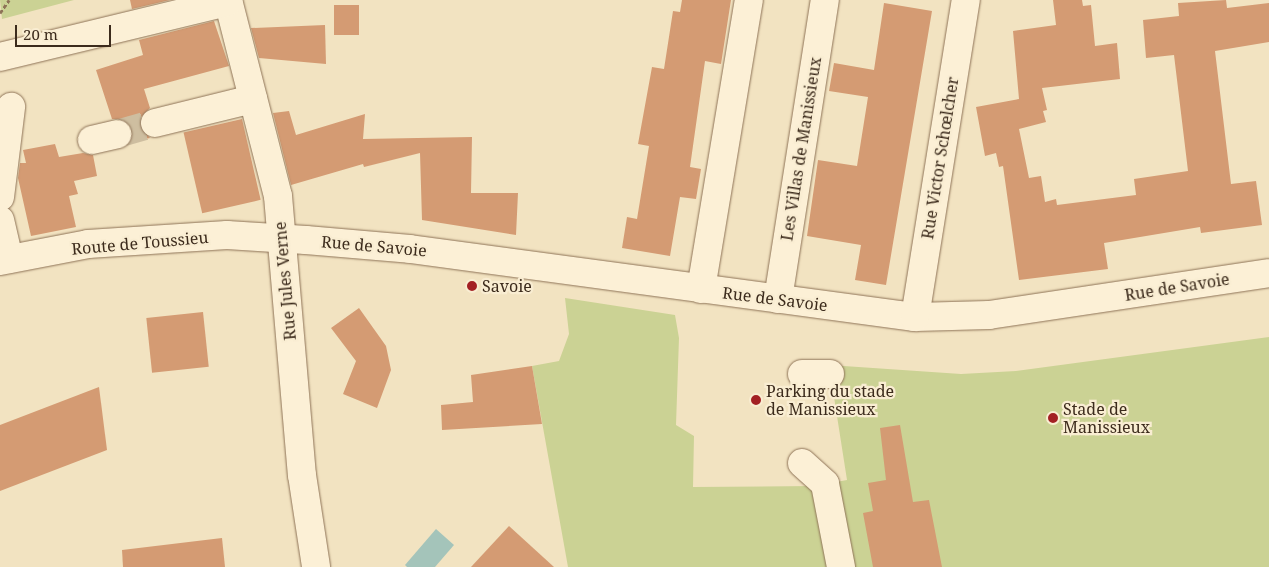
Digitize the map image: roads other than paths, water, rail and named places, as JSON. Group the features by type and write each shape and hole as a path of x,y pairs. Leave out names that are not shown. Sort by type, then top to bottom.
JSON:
{"street":[{"path":"701,289 749,0"},
{"name":"Les Villas de Manissieux","path":"778,299 825,0"},
{"name":"Rue Victor Schœlcher","path":"915,317 966,0"},
{"path":"0,57 228,1"},
{"name":"Rue Jules Verne","path":"228,1 278,196 302,475 316,567"},
{"path":"155,123 253,98"},
{"path":"0,197 11,107"},
{"path":"0,220 5,260"},
{"name":"Route de Toussieu","path":"5,260 88,244 227,235 281,239"},
{"name":"Rue de Savoie","path":"281,239 410,249 915,317 989,315 1269,273"},
{"path":"802,374 830,374"},
{"path":"802,463 825,484 841,567"}],"water":[{"path":"436,529 454,545 435,567 407,567 405,565"}],"tunnel":[{"path":"117,134 155,123"}],"place":[{"name":"Savoie","path":"472,286"},
{"name":"Parking du stade de Manissieux","path":"756,400"},
{"name":"Stade de Manissieux","path":"1053,418"}]}
